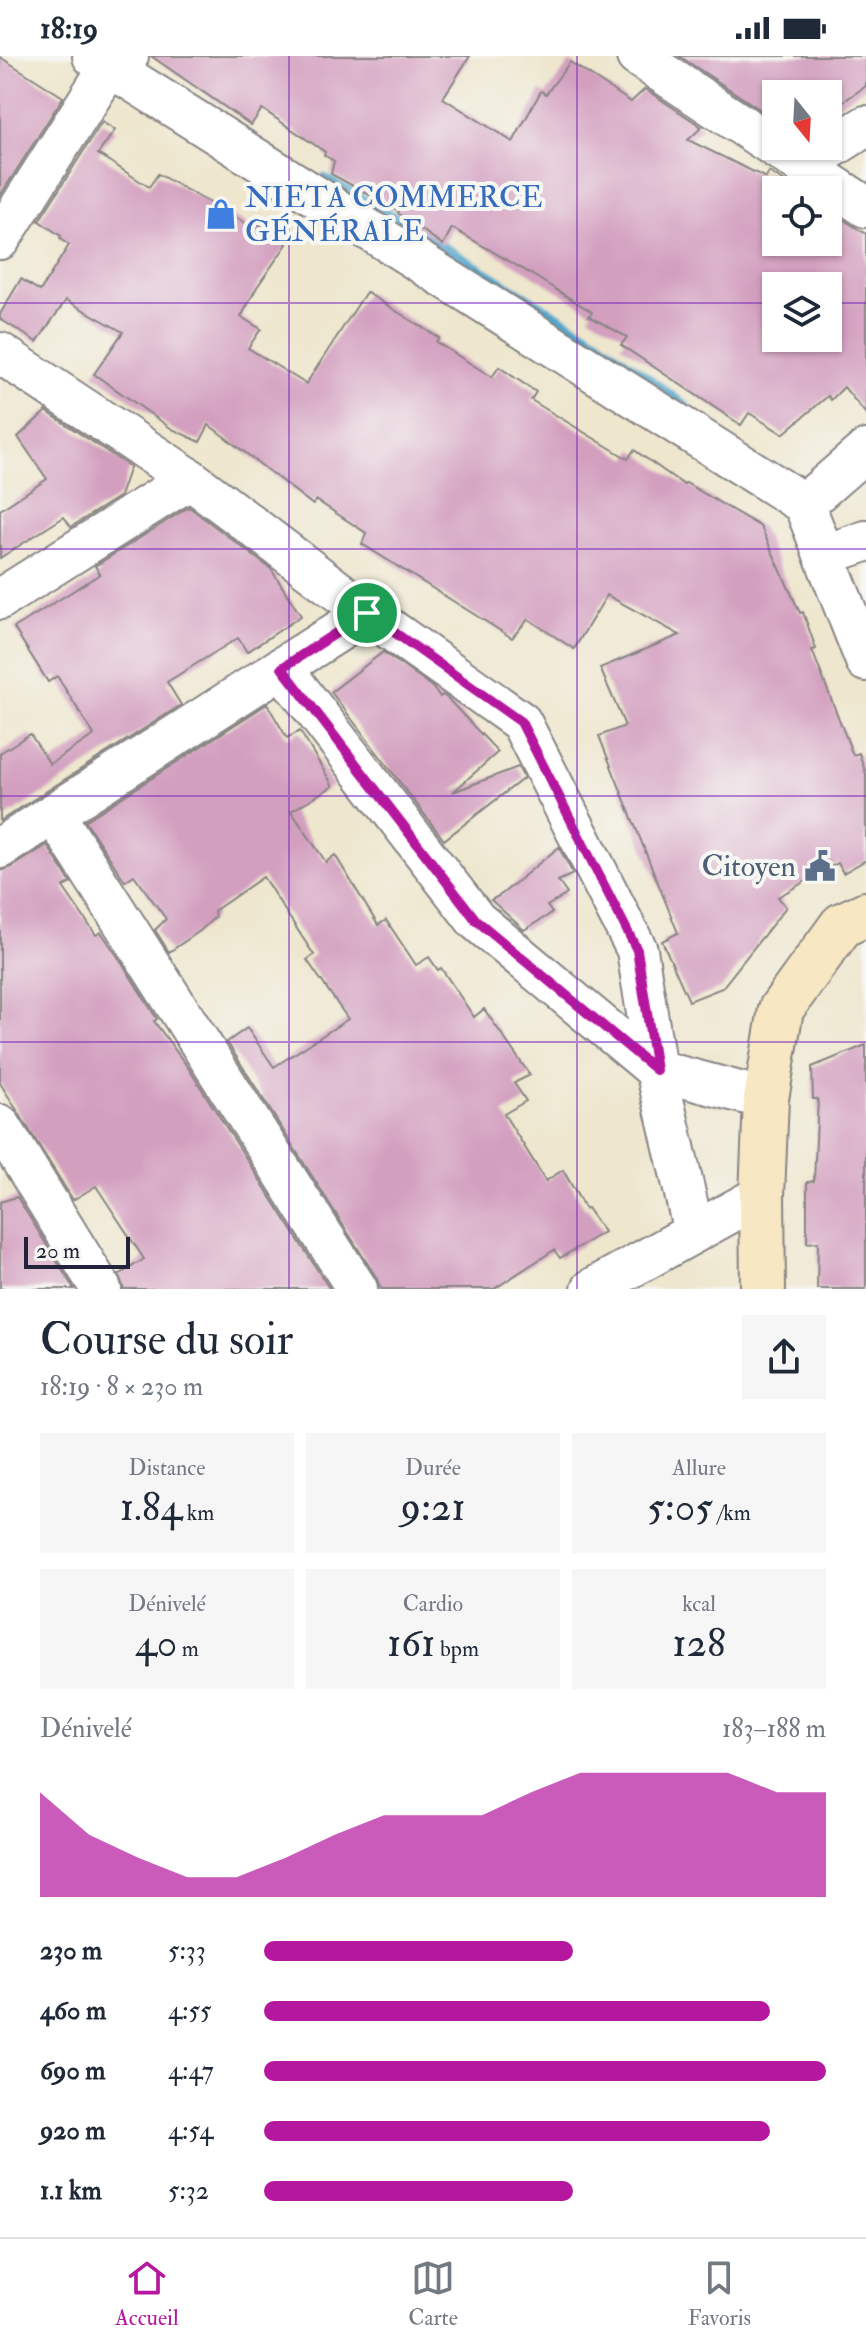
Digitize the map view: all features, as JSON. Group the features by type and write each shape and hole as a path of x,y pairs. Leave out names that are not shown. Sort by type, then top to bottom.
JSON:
{"main road":[{"path":"763,1289 762,1195 766,1099 781,1009 842,925 866,914"}],"street":[{"path":"637,56 866,207"},
{"path":"0,239 110,59 804,504 866,661"},
{"path":"803,166 866,126"},
{"path":"0,353 190,479 367,613 521,722 637,950 656,1070 694,1232"},
{"path":"804,504 866,450"},
{"path":"0,599 190,479"},
{"path":"824,555 866,541"},
{"path":"0,848 367,613"},
{"path":"282,668 476,920 656,1070 766,1099"},
{"path":"54,814 357,1289"},
{"path":"0,1125 101,1289"},
{"path":"592,1289 762,1195"}],"building":[{"path":"151,56 470,56 443,98 513,142 541,91 546,94 570,62 631,102 645,89 702,127 688,140 762,176 762,256 842,256 842,219 866,234 866,414 844,387 831,400 828,396 783,434 749,413 741,425 621,345 627,337 589,316 592,312 526,271 452,228 443,245 399,211 331,174 334,161 324,155 325,152 262,109 251,125"},
{"path":"679,56 866,56 866,86 842,102 842,80 762,80 762,111"},
{"path":"0,57 63,97 0,196"},
{"path":"102,122 115,130 98,154 149,187 158,174 249,225 252,220 287,244 257,287 241,317 261,329 248,348 306,384 366,292 439,338 436,342 492,377 499,367 536,392 531,400 628,459 634,450 684,485 686,483 761,527 800,613 803,612 816,649 812,650 853,755 859,753 866,774 866,860 843,873 838,863 778,897 786,907 722,988 689,1001 662,941 678,933 599,736 625,726 600,668 680,635 607,595 574,649 528,619 512,638 362,544 366,533 316,500 313,505 209,425 200,442 172,429 94,374 123,332 66,300 37,342 0,319 21,279 40,291 69,245 39,221"},
{"path":"46,411 130,467 120,496 71,527 64,517 0,558 0,510 47,479 18,437"},
{"path":"189,507 271,569 301,616 247,652 238,638 167,682 181,705 0,821 0,753 30,734 50,764 94,735 57,676 48,682 14,628 100,574 95,566"},
{"path":"383,652 432,687 440,697 447,698 498,752 453,792 518,767 524,778 444,840 331,692"},
{"path":"267,704 287,738 300,731 333,786 291,811 326,862 335,855 378,925 386,920 416,965 429,957 438,970 441,968 474,1017 484,1009 530,1075 514,1083 526,1101 504,1114 546,1181 563,1170 585,1209 604,1232 560,1258 554,1250 494,1289 381,1289 227,1042 247,1028 274,1067 348,1019 307,960 314,955 263,877 214,911 215,917 200,931 169,952 155,930 166,919 134,875 125,881 85,821"},
{"path":"47,845 71,883 63,887 96,935 101,932 122,963 157,1019 154,1021 189,1069 329,1288 124,1289 119,1275 144,1259 96,1186 73,1200 0,1083 0,871"},
{"path":"559,847 573,874 558,881 567,894 547,906 552,913 524,930 491,900"},
{"path":"866,1045 866,1289 817,1289 818,1242 807,1243 807,1182 814,1181 818,1099 813,1099 812,1067"},
{"path":"17,1197 74,1289 0,1289 0,1202"}],"waterway":[{"path":"324,179 375,206 597,341 685,407"}],"place":[{"name":"NIETA COMMERCE GÉNÉRALE","path":"221,214"},
{"name":"Citoyen","path":"820,866"}],"route":[{"path":"367,613 521,722 637,950 656,1070 476,920 282,668 367,613"}]}
